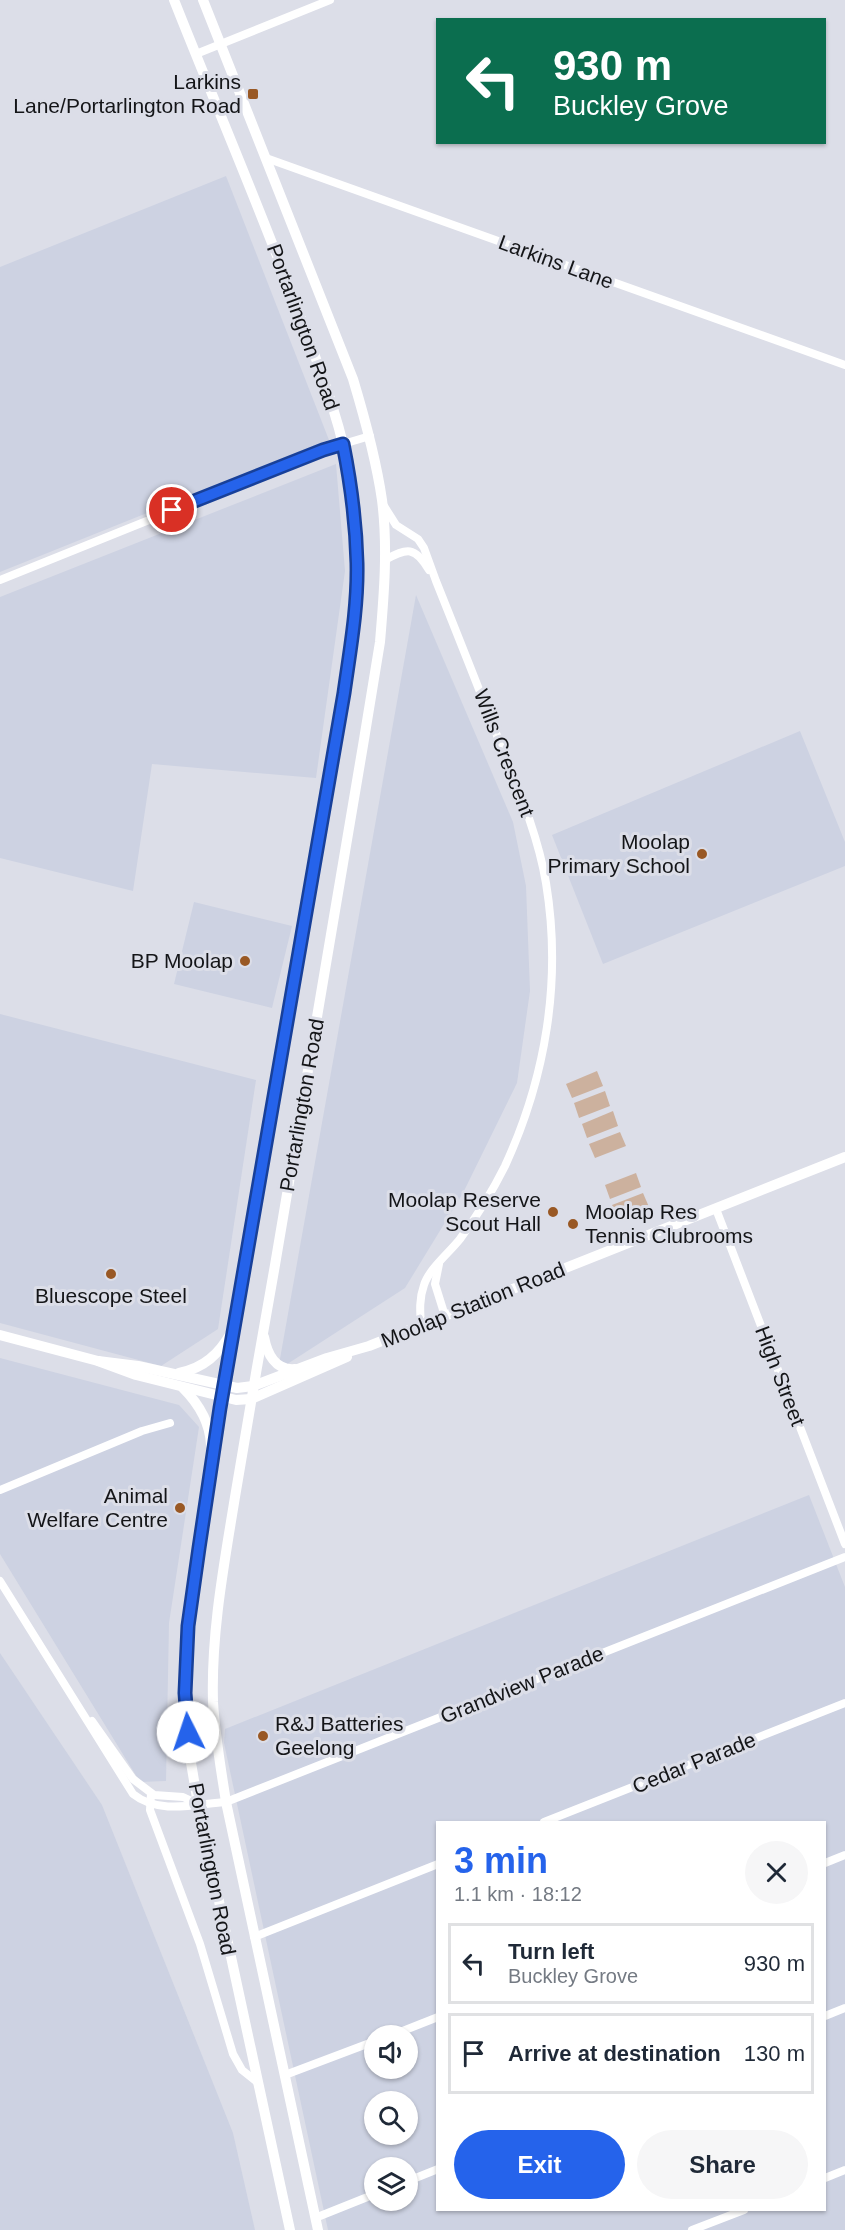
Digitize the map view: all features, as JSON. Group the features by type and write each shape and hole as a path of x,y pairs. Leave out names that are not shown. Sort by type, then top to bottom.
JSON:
{"main road":[{"name":"Portarlington Road","path":"174,0 281,266 330,395 343,444 355,521 357,566 353,628 344,693 212,1460 188,1626 185,1693 189,1751 198,1804 290,2230"},
{"name":"Portarlington Road","path":"203,0 353,379 370,436 382,502 385,560 378,654 253,1386 224,1564 214,1649 213,1705 226,1802 318,2230"},
{"name":"Moolap Station Road","path":"251,1399 330,1366 369,1346 845,1157"},
{"path":"173,1374 193,1369 211,1359 234,1328"},
{"path":"263,1330 273,1361 285,1369 298,1369"},
{"path":"0,1335 223,1398 251,1399"},
{"name":"Moolap Station Road","path":"253,1386 327,1358 369,1346"},
{"path":"98,1361 138,1366 237,1388 253,1386"},
{"path":"182,1387 193,1398 208,1425 212,1460"}],"street":[{"path":"195,54 330,0"},
{"name":"Larkins Lane","path":"266,158 845,365"},
{"path":"0,580 323,450 370,436"},
{"name":"Wills Crescent","path":"382,502 396,525 418,539 424,548 528,812 546,882 552,962 545,1041 537,1082 529,1107 497,1182 480,1211 440,1263 430,1272 419,1302 421,1325"},
{"name":"Wills Crescent","path":"385,560 399,552 408,550 415,552 423,559 436,581"},
{"name":"High Street","path":"716,1209 845,1544"},
{"path":"440,1263 435,1284 445,1316"},
{"path":"0,1490 142,1431 170,1423"},
{"name":"Grandview Parade","path":"149,1804 183,1807 226,1802 845,1557"},
{"path":"0,1581 126,1784 139,1799 149,1804"},
{"name":"Cedar Parade","path":"547,1821 845,1703"},
{"path":"78,1704 133,1779 151,1794 183,1797 198,1804"},
{"path":"151,1794 149,1804 157,1832 200,1944 233,2054 243,2070 257,2082"},
{"path":"826,1863 845,1855"},
{"path":"254,1937 436,1865"},
{"path":"826,2016 845,2008"},
{"path":"418,2025 436,2018"},
{"path":"285,2075 364,2045"},
{"path":"418,2177 436,2170"},
{"path":"826,2178 845,2170"},
{"path":"315,2218 364,2198"},
{"path":"692,2230 741,2211"}],"shaded area":[{"path":"226,176 329,440 0,572 0,267"},
{"path":"336,464 345,571 316,778 152,764 133,891 0,858 0,597"},
{"path":"416,595 513,822 526,886 530,991 517,1083 463,1193 405,1288 278,1370"},
{"name":"Moolap Primary School","path":"800,731 845,842 845,866 603,964 552,835"},
{"path":"194,902 292,926 272,1008 174,984"},
{"path":"0,1014 256,1080 218,1329 161,1366 0,1323"},
{"path":"597,1071 603,1086 572,1098 566,1084"},
{"path":"605,1091 610,1106 579,1118 574,1103"},
{"path":"613,1111 618,1126 587,1138 582,1124"},
{"path":"620,1132 626,1146 595,1158 589,1144"},
{"path":"636,1173 641,1187 610,1199 605,1185"},
{"path":"643,1193 649,1207 618,1219 612,1205"},
{"path":"0,1358 179,1405 199,1427 169,1623 166,1781 140,1782 0,1554"},
{"path":"809,1495 845,1587 845,2230 328,2230 224,1743 225,1729"},
{"path":"0,1653 102,1805 233,2133 255,2230 0,2230"}],"place":[{"name":"Larkins Lane/Portarlington Road","path":"253,94"},
{"name":"Moolap Primary School","path":"702,854"},
{"name":"BP Moolap","path":"245,961"},
{"name":"Moolap Reserve Scout Hall","path":"553,1212"},
{"name":"Moolap Res Tennis Clubrooms","path":"573,1224"},
{"name":"Bluescope Steel","path":"111,1274"},
{"name":"Animal Welfare Centre","path":"180,1508"},
{"name":"R&J Batteries Geelong","path":"263,1736"}],"route":[{"path":"172,510 343,444 352,488 357,566 353,628 344,693 220,1408 196,1568 188,1626 185,1693 188,1732"}]}
